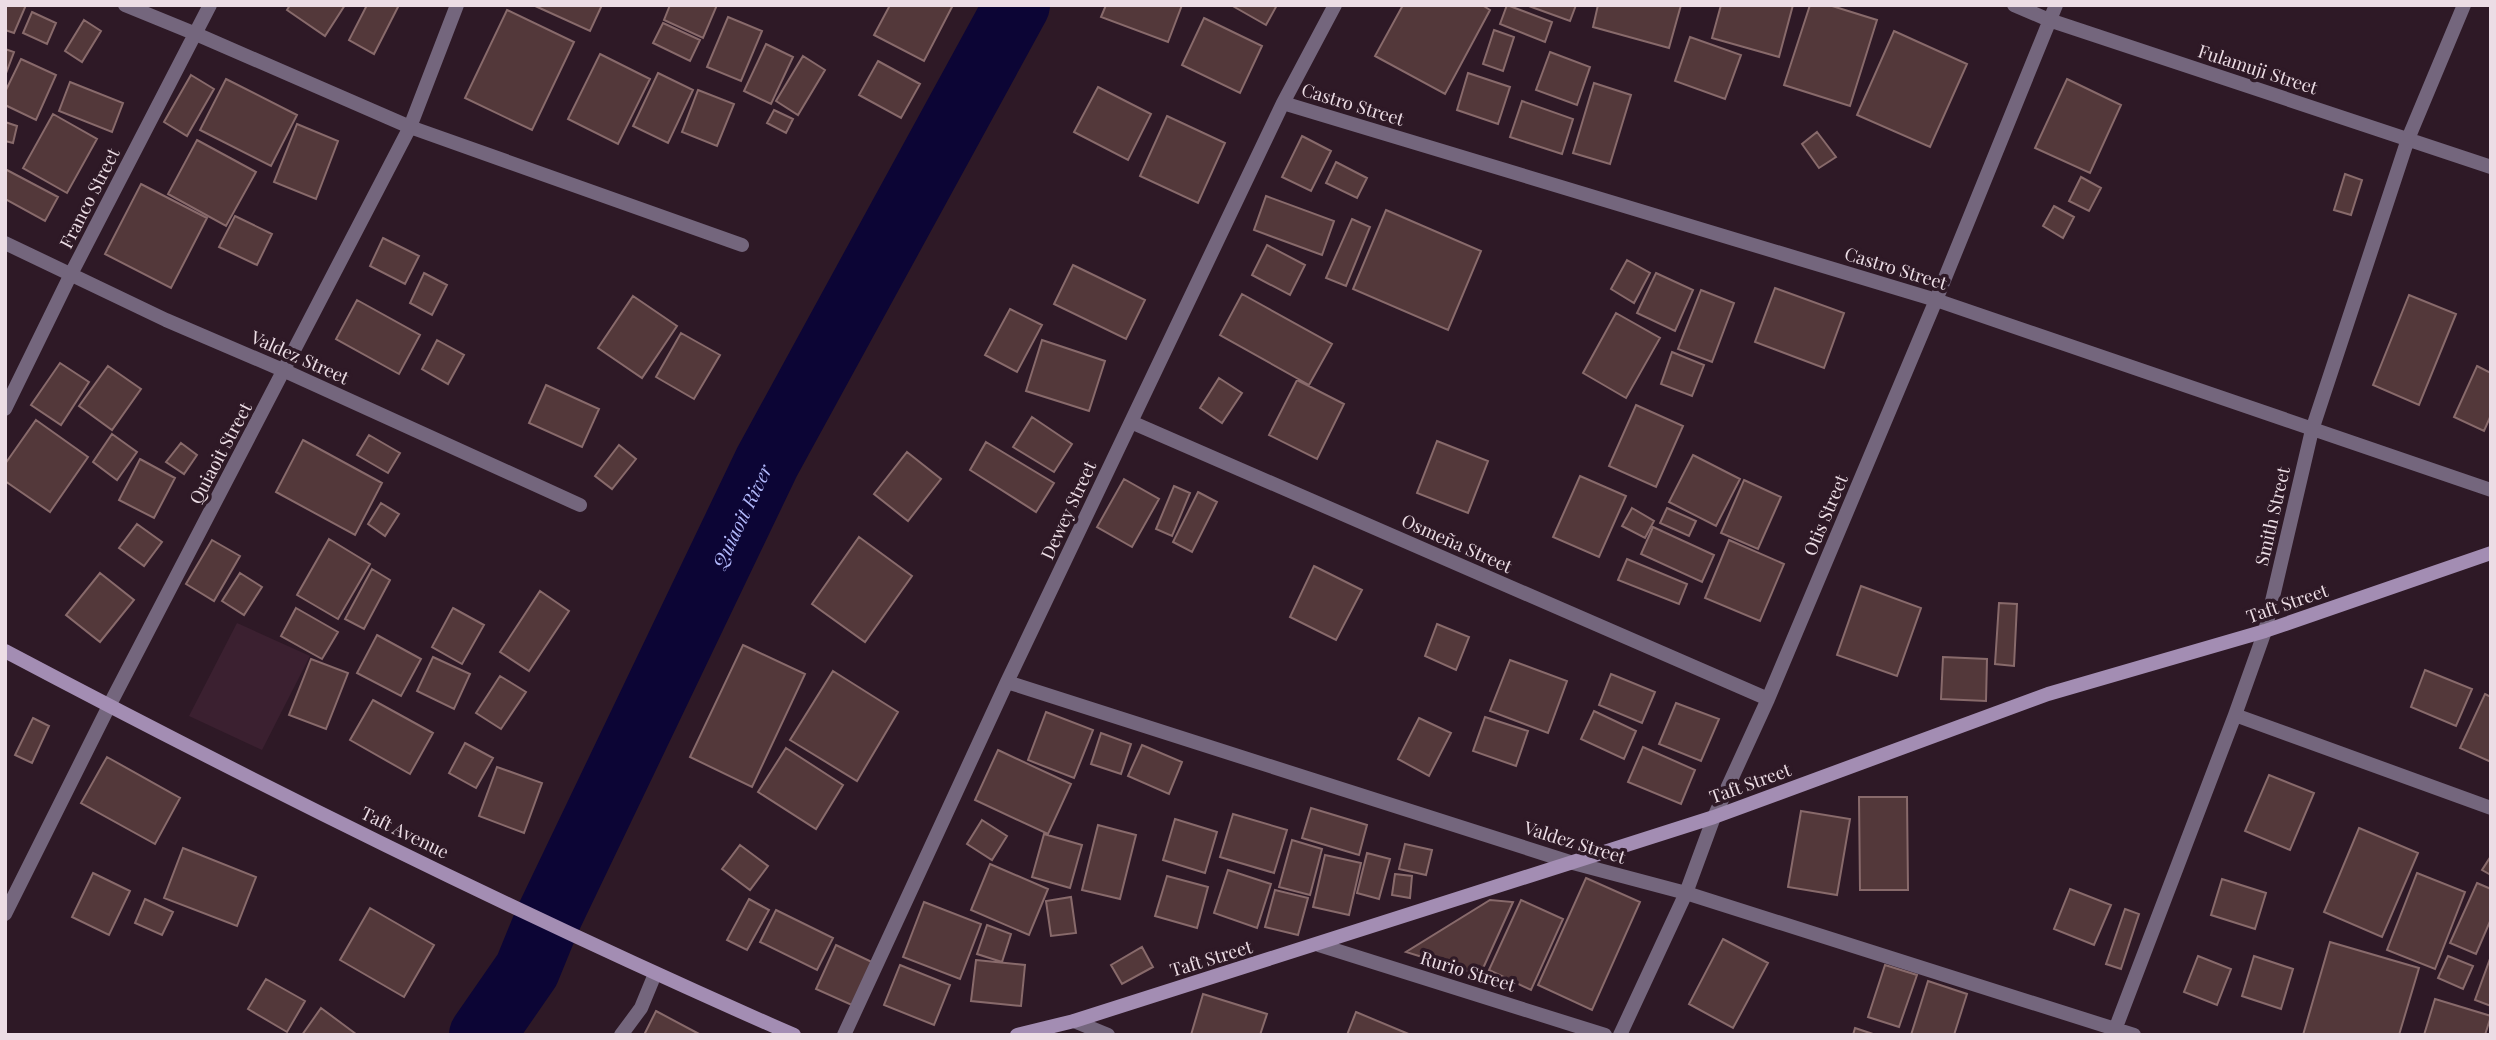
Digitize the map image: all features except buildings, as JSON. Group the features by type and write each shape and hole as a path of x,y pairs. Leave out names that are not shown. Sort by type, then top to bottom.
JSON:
{"street":[{"path":"125,5 196,33 410,127 742,245"},
{"name":"Franco Street","path":"5,409 71,274 210,5"},
{"name":"Quiaoit Street","path":"7,908 410,127 457,5"},
{"name":"Dewey Street","path":"844,1035 1007,682 1283,103 1335,5"},
{"name":"Fulamuji Street","path":"2014,5 2049,20 2491,167"},
{"name":"Otis Street","path":"1620,1035 1686,893 1714,817 1768,699 1936,300 2056,5"},
{"name":"Smith Street","path":"2114,1032 2235,715 2264,631 2312,430 2408,139 2463,5"},
{"name":"Castro Street","path":"1283,103 1936,300 2491,490"},
{"name":"Valdez Street","path":"5,243 166,320 580,505"},
{"name":"Osmeña Street","path":"1131,422 1768,699"},
{"name":"Taft Street","path":"1017,1035 1074,1021 1319,945 1714,817 2048,694 2264,631 2491,552"},
{"name":"Taft Avenue","path":"5,651 443,873 632,964 794,1035"},
{"name":"Valdez Street","path":"1007,682 1573,863 1686,893 2114,1032 2134,1035"},
{"path":"2235,715 2491,808"},
{"name":"Rurio Street","path":"1319,945 1605,1035"},
{"path":"621,1035 641,1008 655,974"},
{"path":"1074,1021 1108,1035"}],"shaded area":[{"path":"237,623 310,656 262,750 189,716"}],"waterway":[{"name":"Quiaoit River","path":"482,1035 527,970 547,921 767,462 1017,5"}]}
